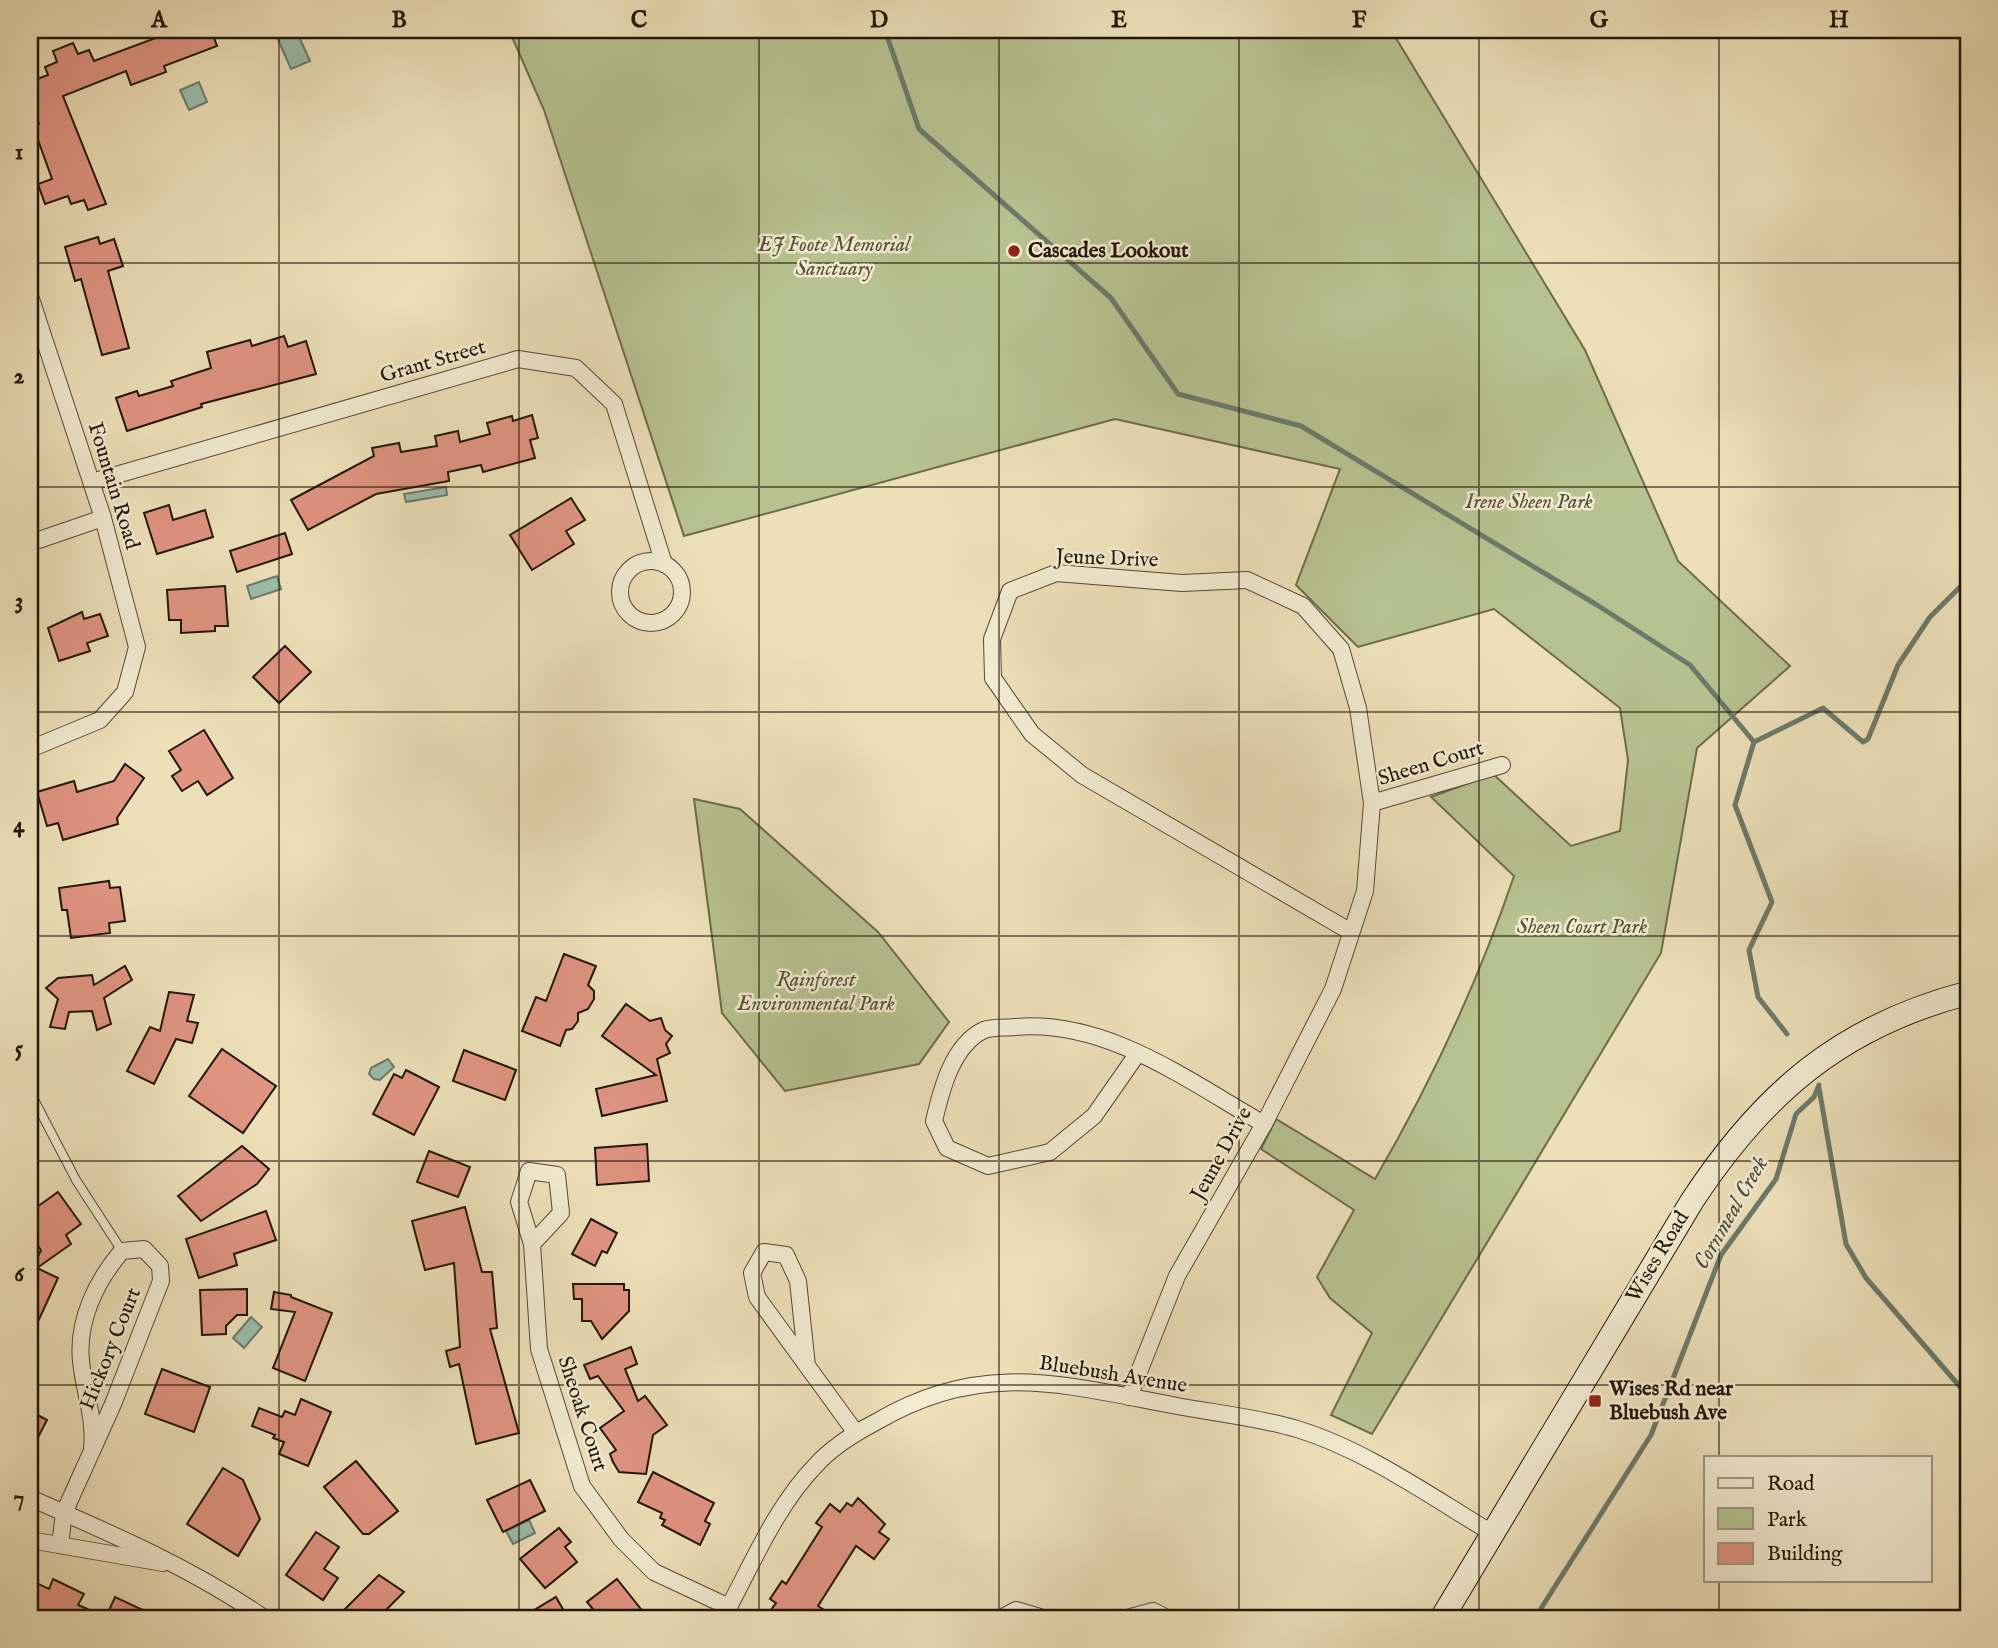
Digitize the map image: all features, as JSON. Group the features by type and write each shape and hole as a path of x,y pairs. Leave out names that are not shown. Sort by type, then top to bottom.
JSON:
{"street":[{"name":"Fountain Road","path":"30,296 103,518 137,647 125,692 100,720 30,749"},
{"name":"Grant Street","path":"92,482 518,359 576,368 614,404 664,564"},
{"path":"30,543 103,518"},
{"name":"Jeune Drive","path":"1129,1397 1177,1276 1264,1124 1334,989 1365,891 1372,803 1358,708 1341,649 1303,606 1247,580 1182,583 1055,573 1010,591 992,639 993,678 1032,734 1082,775 1351,932"},
{"name":"Sheen Court","path":"1372,803 1502,765"},
{"name":"Wises Road","path":"1441,1618 1692,1201 1734,1140 1785,1088 1852,1038 1896,1016 1968,993"},
{"path":"1139,1052 1094,1116 1050,1152 988,1166 947,1148 933,1121 942,1085 967,1042 985,1030 1031,1026 1105,1038 1139,1052 1264,1124"},
{"name":"Sheoak Court","path":"532,1244 539,1349 582,1486 621,1539 654,1572 726,1613"},
{"name":"Hickory Court","path":"60,1545 64,1513 113,1404 161,1281 160,1266 144,1249 122,1251 103,1273 92,1296 81,1338 81,1363 93,1419 92,1448"},
{"path":"807,1366 798,1281 786,1255 764,1252 752,1273 757,1297 807,1366 856,1433"},
{"name":"Bluebush Avenue","path":"726,1613 788,1500 817,1464 856,1433 936,1392 995,1382 1048,1382 1297,1429 1369,1460 1492,1533"},
{"path":"30,1498 135,1545 231,1596 264,1618"},
{"path":"30,1540 137,1561 169,1564"},
{"path":"1001,1618 1012,1611 1036,1617"},
{"path":"1136,1617 1156,1611 1167,1618"}],"lane":[{"path":"30,1092 76,1180 122,1251"}],"green space":[{"name":"EJ Foote Memorial Sanctuary","path":"509,30 1391,30 1585,350 1678,561 1790,666 1697,748 1661,953 1372,1434 1331,1415 1372,1333 1330,1298 1317,1277 1354,1210 1261,1149 1276,1119 1375,1179 1452,1031 1485,955 1514,876 1431,797 1493,774 1571,846 1620,831 1628,760 1620,708 1494,609 1358,647 1296,585 1340,469 1115,419 684,536 544,110"},
{"name":"Rainforest Environmental Park","path":"694,799 740,809 878,932 949,1022 919,1064 785,1091 722,1013"}],"shaded area":[{"path":"296,30 310,61 291,69 276,35"},
{"path":"199,82 207,102 189,110 180,90"},
{"path":"446,487 447,495 406,502 404,494"},
{"path":"277,576 281,589 251,599 247,586"},
{"path":"388,1059 394,1067 380,1080 374,1079 369,1074 371,1068"},
{"path":"251,1317 262,1327 244,1348 233,1338"},
{"path":"529,1520 535,1533 513,1544 506,1531"}],"building":[{"path":"177,30 211,30 217,46 164,66 166,72 131,85 126,71 63,96 106,204 88,210 84,200 71,204 68,196 45,204 38,184 52,179 33,126 39,124 30,101 30,82 48,75 45,67 57,62 53,51 73,43 78,54 89,50 94,61"},
{"path":"98,237 100,244 114,239 123,266 108,271 129,348 102,355 81,279 75,281 65,247"},
{"path":"284,336 288,347 306,341 316,374 201,404 202,407 127,431 116,398 137,391 139,396 173,386 171,381 211,368 207,352 250,340 252,346"},
{"path":"532,415 538,438 530,440 535,458 483,472 481,465 448,472 449,481 376,494 308,530 291,500 374,456 372,448 399,443 401,452 437,446 435,436 458,431 460,442 490,434 487,423 512,416 513,421"},
{"path":"571,498 585,520 566,531 574,544 532,570 510,535"},
{"path":"169,505 173,520 205,510 213,537 157,554 144,513"},
{"path":"285,533 292,554 237,572 230,551"},
{"path":"225,586 228,626 215,626 215,631 181,633 181,620 169,620 167,590"},
{"path":"82,612 84,619 100,614 108,636 87,643 90,651 59,661 48,628"},
{"path":"285,646 311,672 279,703 253,677"},
{"path":"204,730 233,778 207,795 198,781 182,791 172,776 181,770 169,751"},
{"path":"125,764 144,778 117,818 118,824 63,840 58,823 47,826 37,792 74,781 77,792 114,781"},
{"path":"109,881 110,888 120,887 125,921 109,923 110,933 71,938 67,910 62,910 59,888"},
{"path":"564,954 596,966 588,985 594,991 594,999 588,1009 578,1013 578,1021 572,1029 566,1030 560,1046 522,1031 536,997 546,1001"},
{"path":"125,966 132,980 104,998 111,1024 97,1030 92,1011 69,1012 65,1029 50,1027 58,999 46,988 58,978 92,975 94,985"},
{"path":"169,992 194,995 187,1021 198,1023 192,1043 176,1039 154,1084 127,1071 150,1027 160,1031"},
{"path":"626,1004 650,1021 661,1018 665,1030 672,1036 666,1044 670,1053 657,1059 667,1101 602,1116 596,1089 656,1075 602,1036"},
{"path":"222,1049 276,1086 243,1133 189,1096"},
{"path":"464,1050 516,1070 505,1100 453,1081"},
{"path":"406,1070 439,1087 414,1135 373,1114 394,1074 402,1078"},
{"path":"647,1144 649,1181 597,1185 595,1148"},
{"path":"242,1146 269,1169 257,1184 201,1221 178,1196"},
{"path":"429,1151 470,1167 458,1197 417,1182"},
{"path":"58,1192 81,1224 66,1235 71,1244 37,1268 58,1278 30,1339 30,1265 33,1267 41,1250 30,1235 30,1212"},
{"path":"465,1207 482,1272 492,1272 497,1328 490,1329 519,1433 476,1444 459,1364 450,1367 446,1351 460,1347 454,1263 425,1270 412,1221"},
{"path":"266,1211 276,1240 234,1254 237,1265 199,1278 186,1239"},
{"path":"591,1219 617,1233 607,1253 602,1251 595,1266 572,1254"},
{"path":"573,1284 624,1284 624,1290 629,1290 629,1311 602,1339 591,1321 582,1321 582,1299 574,1299"},
{"path":"247,1289 247,1315 237,1315 226,1326 226,1334 202,1335 200,1290"},
{"path":"274,1292 291,1295 332,1313 305,1381 273,1368 295,1312 271,1309"},
{"path":"631,1347 637,1364 625,1369 638,1401 645,1396 667,1425 653,1435 646,1474 619,1472 613,1462 610,1454 616,1450 600,1428 624,1411 598,1376 590,1379 584,1365"},
{"path":"162,1369 210,1387 194,1432 145,1414"},
{"path":"301,1399 331,1412 308,1466 279,1454 284,1442 273,1438 275,1435 252,1426 259,1408 282,1417 285,1411 295,1415"},
{"path":"30,1411 47,1420 30,1453"},
{"path":"356,1461 398,1511 369,1534 363,1534 324,1487"},
{"path":"223,1468 243,1480 260,1519 238,1556 187,1524"},
{"path":"653,1472 714,1503 705,1521 710,1524 700,1545 662,1525 665,1520 660,1518 662,1513 638,1502"},
{"path":"530,1480 545,1511 503,1532 487,1500"},
{"path":"858,1498 885,1524 879,1532 889,1539 874,1559 856,1546 818,1606 837,1618 765,1618 776,1603 770,1599 782,1581 786,1584 822,1527 816,1523 830,1504 840,1512 847,1503 852,1506"},
{"path":"559,1528 571,1542 565,1547 577,1562 545,1588 520,1559"},
{"path":"316,1532 339,1547 324,1569 338,1578 323,1600 286,1575"},
{"path":"379,1575 404,1592 378,1618 336,1618"},
{"path":"53,1579 84,1594 78,1605 106,1617 115,1597 160,1618 30,1618 30,1580 49,1589"},
{"path":"617,1579 648,1618 600,1618 587,1602"},
{"path":"556,1597 568,1618 521,1618"}],"waterway":[{"path":"885,30 919,129 1111,298 1178,394 1301,426 1597,605 1690,665 1754,742"},
{"name":"Cornmeal Creek","path":"1787,1034 1758,997 1749,950 1772,902 1735,805 1754,742 1823,708 1863,742 1868,739 1898,665 1930,617 1968,579"},
{"name":"Cornmeal Creek","path":"1535,1618 1651,1435 1721,1255 1776,1179 1796,1114 1814,1097 1819,1085"},
{"path":"1819,1088 1846,1244 1866,1278 1968,1396"}],"place":[{"name":"Cascades Lookout","path":"1014,251"},
{"name":"Wises Rd near Bluebush Ave","path":"1595,1401"}],"park label":[{"name":"Irene Sheen Park","path":"1529,502"},
{"name":"Sheen Court Park","path":"1582,927"}]}
